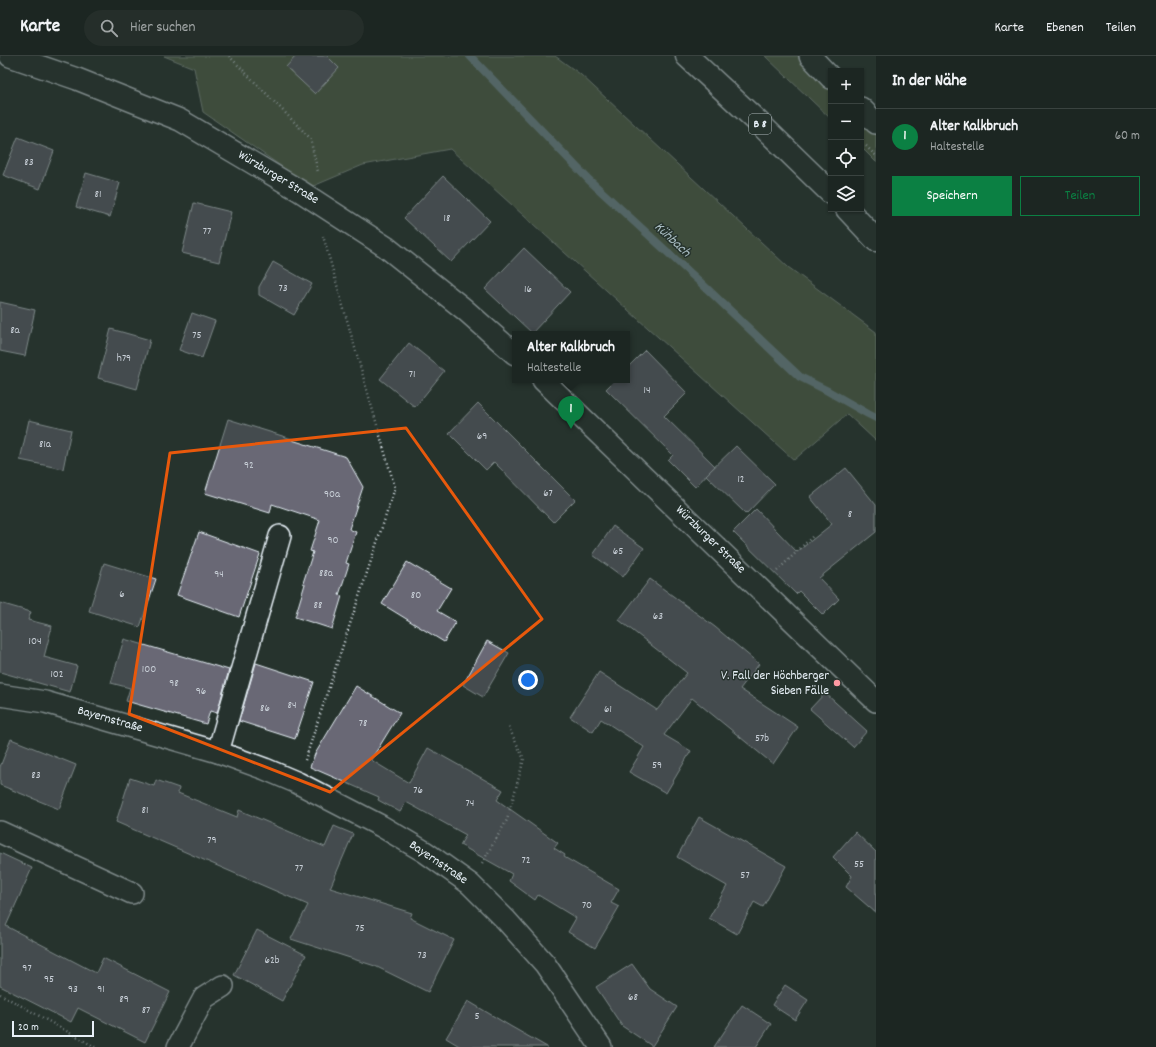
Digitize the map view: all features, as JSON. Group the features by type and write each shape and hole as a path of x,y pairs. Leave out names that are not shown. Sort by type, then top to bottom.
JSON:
{"main road":[{"name":"B 8","path":"687,56 757,121 828,191"},
{"path":"850,212 876,240"}],"street":[{"name":"Würzburger Straße","path":"10,56 77,79 180,120 326,207 386,247 464,309 512,351"},
{"path":"810,56 828,75"},
{"path":"864,111 876,123"},
{"name":"Würzburger Straße","path":"546,383 876,701"},
{"path":"218,752 280,536"},
{"name":"Bayernstraße","path":"0,696 44,702 218,752 266,769 381,826 425,852 470,884 506,920 545,964 601,1047"},
{"path":"0,832 132,893"},
{"path":"178,1047 204,998 223,986"}],"path":[{"path":"229,56 310,138 326,207 321,230 395,488 298,784"},
{"path":"864,145 876,156"},
{"path":"786,563 814,535"},
{"path":"470,884 507,820 524,759 507,724"},
{"path":"0,994 95,1047"}],"highlighted area":[{"path":"406,428 542,619 330,792 129,714 170,453"}],"green space":[{"path":"164,56 555,56 580,74 788,267 876,332 876,441 847,414 794,460 450,149 363,165 311,187 203,112 194,68"},
{"path":"765,56 804,56 828,82 828,116"},
{"path":"864,120 876,133 876,162 864,150"}],"building":[{"path":"296,56 327,56 339,68 315,94 286,67"},
{"path":"18,137 54,151 40,189 3,175"},
{"path":"86,173 120,183 110,217 76,207"},
{"path":"443,176 490,221 451,262 404,218"},
{"path":"194,203 231,212 219,262 182,253"},
{"path":"524,248 570,292 534,331 530,331 485,289"},
{"path":"273,262 312,284 294,315 259,295 259,287"},
{"path":"0,302 35,310 25,356 0,351"},
{"path":"192,313 215,321 202,358 179,350"},
{"path":"111,329 150,340 137,389 98,378"},
{"path":"409,343 444,371 415,407 380,379"},
{"path":"645,350 687,393 664,416 715,466 695,487 668,460 673,455 606,389 612,383 630,383 630,365"},
{"path":"478,403 575,500 553,522 494,462 486,470 449,433"},
{"path":"228,419 346,457 363,487 349,529 356,532 346,563 349,564 339,595 342,596 332,629 295,617 305,584 303,583 313,552 310,551 320,520 272,504 270,513 205,493"},
{"path":"29,420 71,430 63,469 20,460"},
{"path":"736,446 775,484 746,514 706,475"},
{"path":"846,468 876,505 876,532 819,578 839,599 823,615 799,591 796,594 733,532 756,509 797,552 832,524 810,497"},
{"path":"613,526 644,548 623,577 593,555"},
{"path":"199,532 260,554 239,617 177,595"},
{"path":"407,562 451,588 437,611 456,622 444,642 382,604"},
{"path":"104,563 156,579 140,627 89,611"},
{"path":"650,579 715,627 759,664 740,689 798,727 773,764 692,698 664,735 691,751 666,793 629,772 644,747 601,719 593,732 570,717 599,672 657,710 687,673 619,620"},
{"path":"0,603 31,612 28,620 52,626 44,657 77,666 70,692 0,672"},
{"path":"124,639 229,670 217,713 210,711 206,724 126,701 130,688 111,683"},
{"path":"487,641 509,653 483,697 463,685"},
{"path":"256,663 314,682 295,739 239,721"},
{"path":"356,686 400,713 371,760 409,783 428,748 503,790 497,800 558,843 554,848 565,855 564,857 619,889 611,903 619,907 595,948 568,932 576,918 538,895 535,900 509,881 512,874 460,845 466,835 406,802 400,812 378,800 379,797 310,767 315,754"},
{"path":"825,693 867,731 853,747 810,709"},
{"path":"11,739 76,765 59,809 0,785 0,767"},
{"path":"130,778 154,786 156,780 179,788 178,793 237,817 239,810 325,847 334,826 353,834 330,888 412,913 410,918 454,940 428,992 375,966 291,939 308,905 116,822"},
{"path":"699,817 786,866 763,907 754,902 737,934 709,918 727,886 677,857"},
{"path":"855,832 876,852 876,913 846,887 852,876 833,857"},
{"path":"0,853 32,868 6,926 96,973 103,958 170,992 145,1042 78,1008 71,1022 0,986"},
{"path":"257,930 306,955 282,1001 234,975"},
{"path":"632,964 650,989 677,1007 652,1046 622,1026 596,987"},
{"path":"785,985 808,1000 795,1020 772,1005"},
{"path":"468,1001 547,1047 461,1047 446,1038"},
{"path":"742,1005 771,1024 756,1047 714,1047"}],"waterway":[{"name":"Kühbach","path":"470,56 589,180 800,377 876,418"}],"place":[{"name":"Alter Kalkbruch","path":"571,429"},
{"name":"V. Fall der Höchberger Sieben Fälle","path":"837,683"}]}
